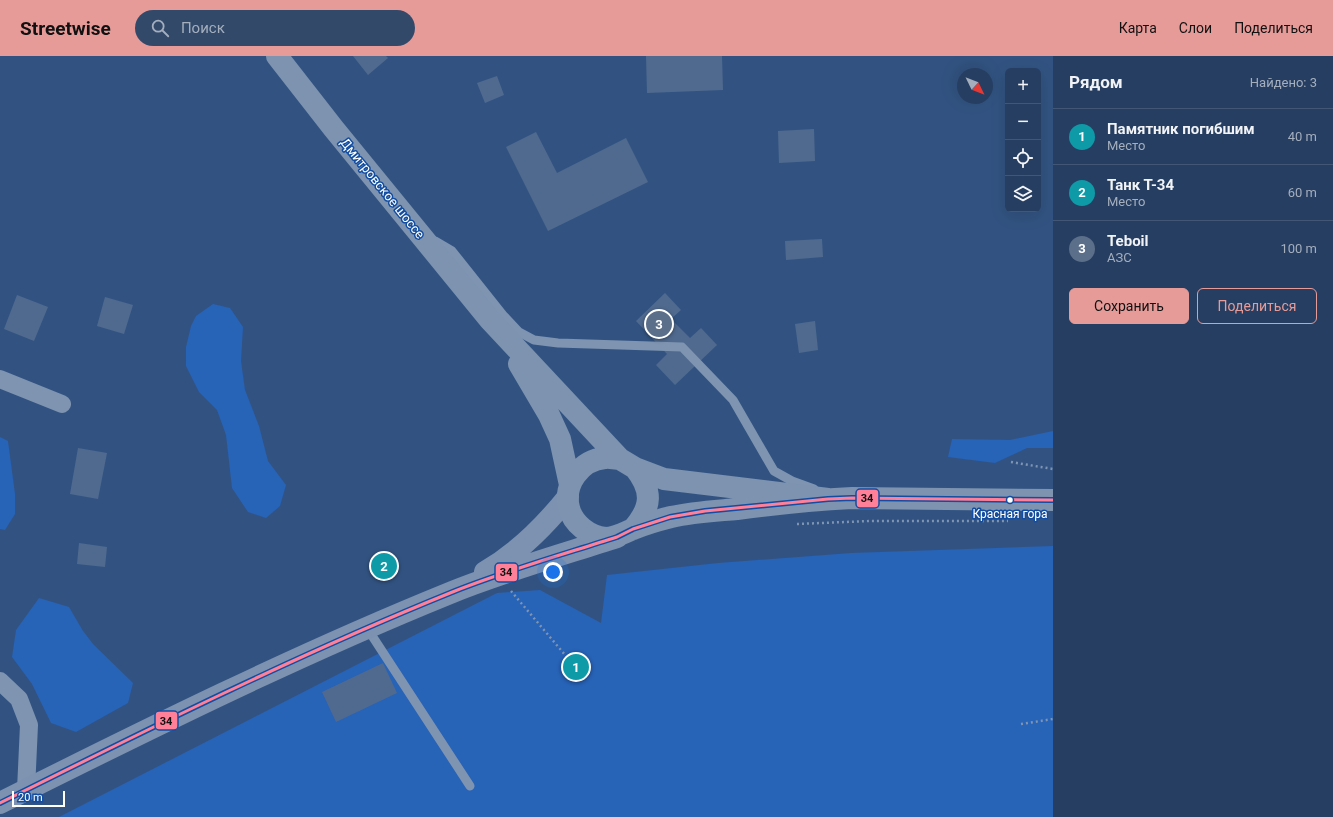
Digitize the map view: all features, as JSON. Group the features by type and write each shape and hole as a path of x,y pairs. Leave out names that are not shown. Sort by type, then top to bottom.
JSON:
{"highway":[{"name":"Дмитровское шоссе","path":"277,56 490,320"},
{"path":"490,320 627,464 644,479 648,492 647,506 642,518 625,533"},
{"path":"490,320 520,366 549,415 560,439 569,491 570,509 574,520 582,529 593,535 604,538 625,533 670,517 705,511 828,499 1053,500"},
{"path":"569,491 578,471 590,462 605,458 627,464 664,479 828,499"}],"main road":[{"path":"452,592 510,556 536,533 569,491"},
{"path":"0,803 242,685 343,638 452,592 625,533"}],"street":[{"path":"0,379 62,404"},
{"path":"0,681 19,699 29,725 26,790"}],"lane":[{"path":"418,232 452,252 519,332 534,340 558,343 682,347 733,400 774,470 792,481 815,489 852,498"},
{"path":"367,628 470,786"}],"path":[{"path":"1011,462 1053,469"},
{"path":"791,524 870,521 1013,521"},
{"path":"518,588 510,591 566,656"},
{"path":"1021,724 1053,719"}],"shaded area":[{"path":"213,304 230,308 243,327 241,361 245,390 259,426 268,461 286,485 280,506 266,518 248,512 232,488 226,435 217,410 199,392 186,366 186,347 191,326 196,316"},
{"path":"1053,431 1053,448 1027,448 995,463 948,457 952,439 1010,440"},
{"path":"0,437 8,441 15,494 15,514 5,530 0,529"},
{"name":"Красная гора","path":"1053,546 1053,817 59,817 497,593 540,590 601,623 607,575 718,563 851,553"},
{"path":"39,598 69,607 83,631 93,644 133,683 128,703 76,732 51,723 32,684 12,657 16,630"}],"building":[{"path":"353,56 386,56 388,58 368,75"},
{"path":"646,56 722,56 723,90 647,93"},
{"path":"497,76 504,95 485,103 477,83"},
{"path":"814,129 815,161 779,163 778,131"},
{"path":"536,132 557,173 626,138 648,182 548,231 506,147"},
{"path":"822,239 823,257 786,260 785,241"},
{"path":"665,293 681,310 671,319 690,338 701,328 717,345 675,385 656,365 667,354 636,321"},
{"path":"17,295 48,307 34,341 4,329"},
{"path":"105,297 133,305 124,334 97,326"},
{"path":"815,321 818,350 799,353 795,324"},
{"path":"78,448 107,453 98,499 70,494"},
{"path":"79,543 107,547 105,567 77,564"},
{"path":"383,663 397,693 336,722 322,692"}],"transit line":[{"name":"34","path":"0,803 279,667 393,617 450,593 491,578 617,537 633,529 670,517 705,511 828,499 1053,500"}],"place":[{"name":"Teboil","path":"659,324"},
{"name":"Красная гора","path":"1010,500"},
{"name":"Танк Т-34","path":"384,566"},
{"name":"Памятник погибшим","path":"576,667"}]}
